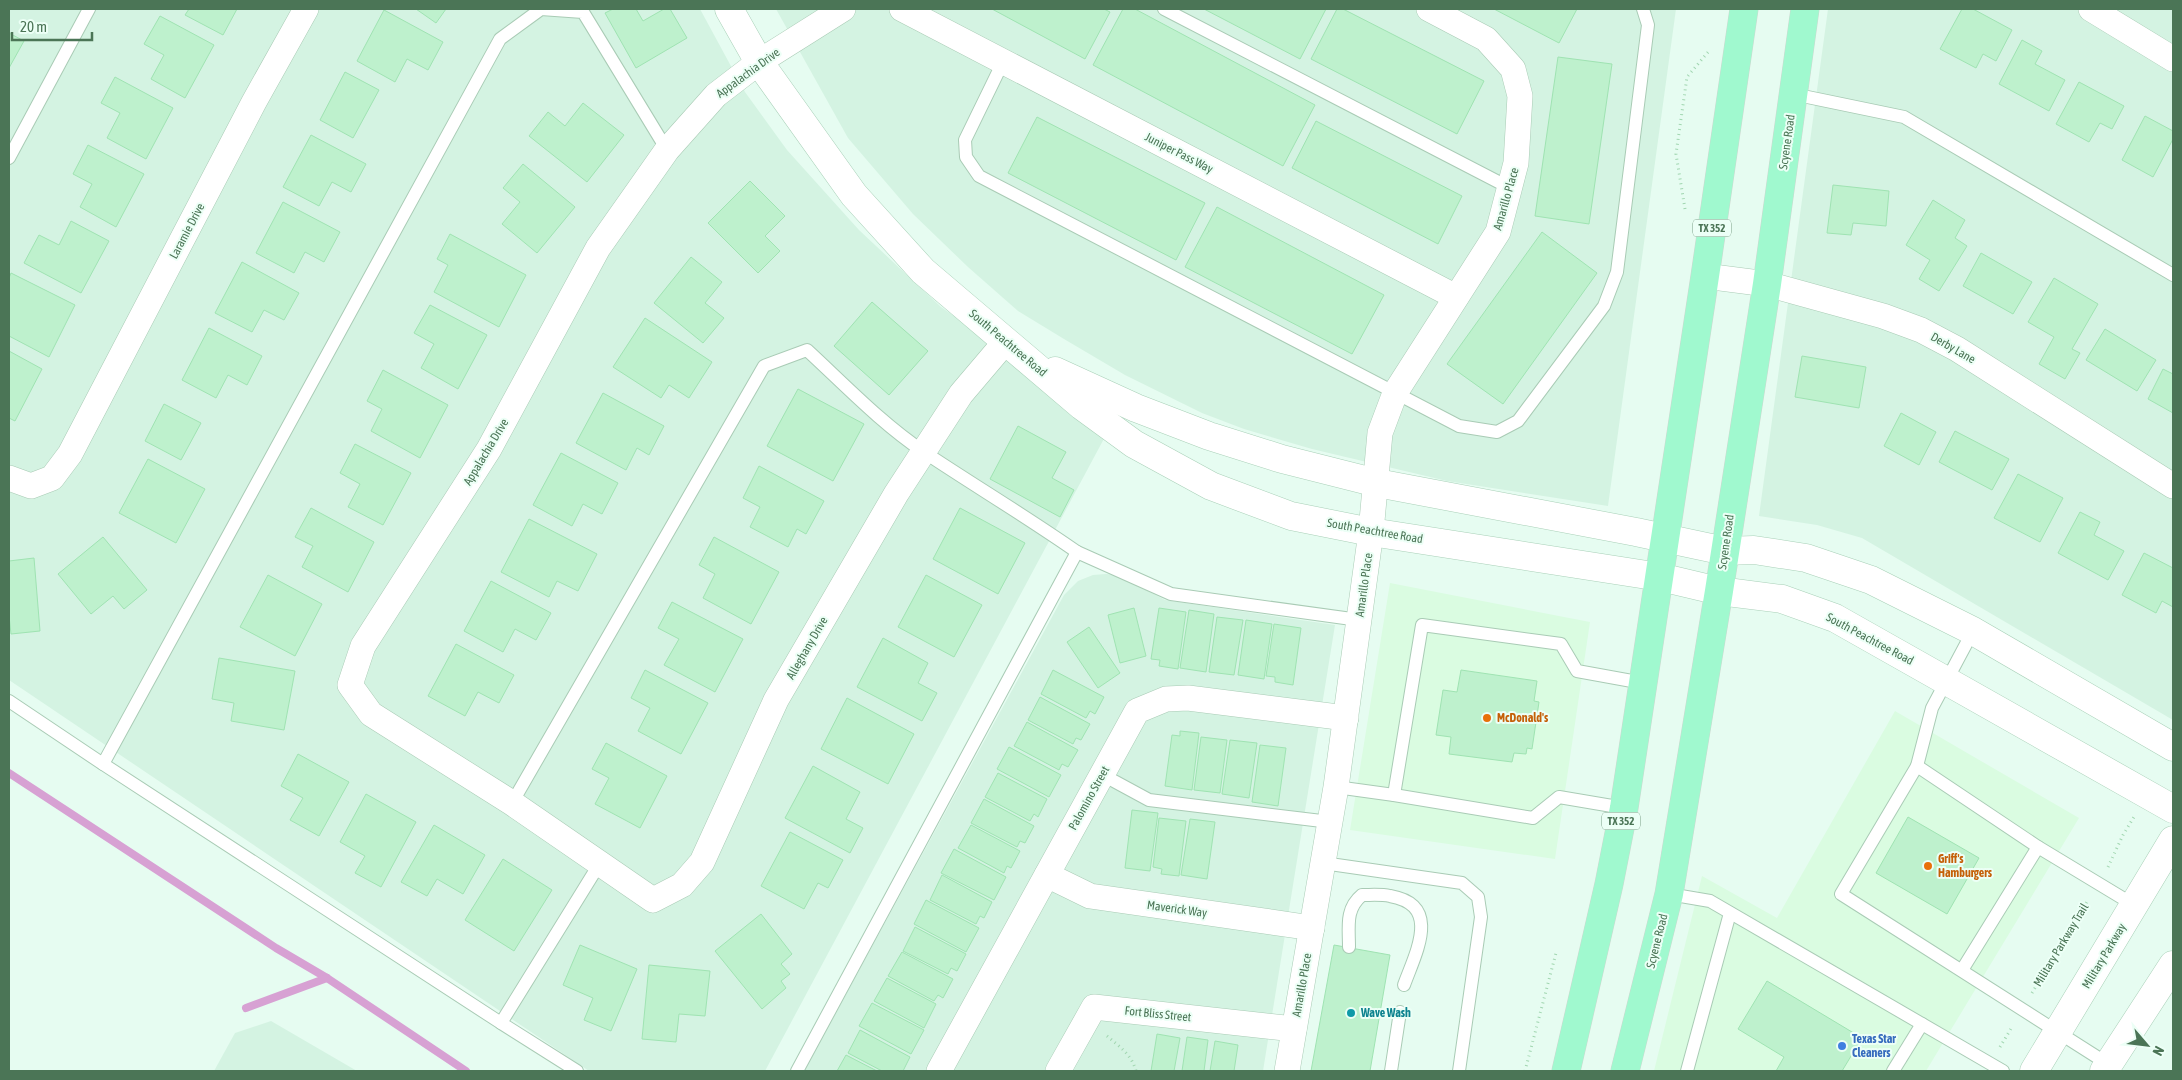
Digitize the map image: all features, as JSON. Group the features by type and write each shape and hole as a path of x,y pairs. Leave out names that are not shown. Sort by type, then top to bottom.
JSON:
{"main road":[{"name":"South Peachtree Road","path":"729,9 760,62 854,195 923,271 1082,406 1134,444 1211,486 1291,516 1371,532 1660,577 1719,591 1782,599 1835,618 2173,809"},
{"name":"TX 352","path":"1566,1071 1609,884 1624,808 1744,9"},
{"name":"Scyene Road","path":"1625,1071 1669,894 1719,591 1766,284 1804,9"},
{"path":"1015,349 1136,408 1209,436 1282,459 1377,483 1725,551 1754,550 1806,558 1871,580 1973,631 2173,747"},
{"name":"Military Parkway","path":"2034,1071 2173,840"},
{"path":"2106,1068 2173,965"}],"street":[{"name":"Laramie Drive","path":"9,478 31,486 52,478 70,454 254,102 306,9"},
{"name":"Appalachia Drive","path":"600,863 512,803 371,714 350,686 363,646 489,449 598,248 667,150 716,95 760,62 844,9"},
{"name":"Juniper Pass Way","path":"902,9 1456,297"},
{"name":"Amarillo Place","path":"1287,1071 1336,787 1371,532 1377,483 1380,432 1395,393 1498,232 1516,163 1520,96 1513,69 1486,39 1429,9"},
{"path":"2091,9 2173,59"},
{"name":"Derby Lane","path":"1705,276 1766,284 1883,316 1921,330 1957,350 2173,486"},
{"name":"Alleghany Drive","path":"600,863 653,900 682,885 702,862 776,700 896,494 961,394 1015,349"},
{"name":"Palomino Street","path":"939,1071 1137,710 1166,699 1188,698 1346,718"},
{"name":"Maverick Way","path":"1047,875 1090,896 1312,928"},
{"name":"Fort Bliss Street","path":"1058,1071 1094,1007 1294,1028"}],"lane":[{"path":"9,158 89,9"},
{"path":"104,764 500,39 541,9 583,12 667,150"},
{"path":"1164,9 1510,188"},
{"path":"1003,62 965,140 966,157 979,176 1459,426 1497,432 1518,421 1604,306 1617,272 1648,25 1644,9"},
{"path":"1793,94 1904,117 2173,275"},
{"path":"512,803 764,366 807,350 876,415 924,452 1031,519 1077,552 1171,594 1359,620"},
{"path":"797,1071 1077,552"},
{"path":"1394,795 1422,625 1561,644 1577,671 1643,683"},
{"path":"1973,631 1932,708 1917,766 1841,894 2058,1031 2106,1068"},
{"path":"9,701 577,1071"},
{"path":"1917,766 2038,848 2134,905"},
{"path":"1101,774 1148,800 1330,822"},
{"path":"1336,787 1533,818 1559,797 1624,808"},
{"path":"1962,970 2038,848"},
{"path":"501,1023 600,863"},
{"path":"1323,863 1462,883 1478,897 1481,917 1459,1071"},
{"path":"1669,894 1710,901 2003,1071"},
{"path":"1349,947 1349,917 1353,902 1362,895 1389,896 1411,902 1420,913 1422,927 1404,985"},
{"path":"1687,1071 1730,913"},
{"path":"1391,1071 1400,1012"},
{"path":"1893,1071 1922,1024"}],"path":[{"path":"1684,216 1686,207 1676,154 1687,77 1709,51"},
{"name":"Military Parkway Trail","path":"1990,1064 2110,865 2123,835 2134,818"},
{"path":"1525,1071 1556,953"},
{"path":"1101,1030 1128,1055 1136,1071"}],"shaded area":[{"path":"9,9 700,9 745,92 787,150 859,230 941,307 1041,378 1114,420 765,1071 589,1071 9,680"},
{"path":"776,9 1676,9 1608,506 1447,481 1312,449 1244,429 1202,413 1125,375 1064,339 1018,311 968,267 913,214 848,138"},
{"path":"1828,9 2173,9 2173,720 1862,538 1817,525 1759,516"},
{"path":"1093,575 1118,575 1165,600 1335,625 1263,1071 804,1071 1064,595 1078,581"},
{"path":"1390,583 1590,622 1555,859 1350,830"},
{"path":"1895,711 2079,818 1926,1071 1654,1071 1702,876 1777,918"},
{"path":"271,1021 357,1071 214,1071 235,1033"}],"building":[{"path":"189,9 237,9 223,35 185,15"},
{"path":"416,9 446,9 436,23"},
{"path":"613,9 636,9 643,21 664,9 670,9 687,38 636,68 605,13"},
{"path":"992,9 1104,9 1110,12 1085,59"},
{"path":"1123,9 1135,9 1315,105 1283,166 1093,65"},
{"path":"1204,9 1326,9 1300,59"},
{"path":"1337,9 1343,9 1484,81 1457,134 1311,59"},
{"path":"1494,9 1577,9 1559,43"},
{"path":"1962,9 1973,9 2012,30 1996,61 1983,54 1976,68 1940,49"},
{"path":"384,10 443,42 428,70 407,59 395,82 357,61"},
{"path":"160,16 214,45 185,98 151,79 164,55 144,44"},
{"path":"9,33 24,41 9,68"},
{"path":"2022,40 2042,51 2035,64 2065,80 2049,111 1999,84"},
{"path":"1558,57 1612,64 1589,224 1535,216"},
{"path":"345,72 379,90 353,138 320,120"},
{"path":"115,77 173,108 146,159 107,138 120,113 101,103"},
{"path":"2079,82 2124,106 2112,129 2100,123 2089,142 2056,124"},
{"path":"583,103 624,135 587,182 529,136 548,112 565,126"},
{"path":"2145,116 2173,131 2173,139 2153,177 2122,160"},
{"path":"1037,117 1205,203 1176,260 1008,173"},
{"path":"1316,121 1462,196 1438,244 1292,168"},
{"path":"311,135 366,164 351,192 332,182 319,206 283,187"},
{"path":"88,145 144,174 116,227 80,207 92,184 73,174"},
{"path":"523,164 575,207 537,253 502,224 520,202 503,188"},
{"path":"750,181 785,216 765,236 780,251 758,273 708,223"},
{"path":"1833,185 1889,191 1886,226 1853,223 1851,235 1827,233"},
{"path":"1933,200 1965,220 1955,238 1967,246 1939,291 1919,279 1930,260 1906,245"},
{"path":"283,202 340,232 324,262 305,252 294,273 256,253"},
{"path":"1217,207 1384,295 1352,354 1185,267"},
{"path":"71,221 109,241 81,293 24,263 39,235 59,245"},
{"path":"1542,232 1597,273 1503,404 1447,364"},
{"path":"450,234 526,275 499,327 434,292 448,265 437,259"},
{"path":"1981,253 2032,282 2013,314 1963,286"},
{"path":"691,257 722,282 705,303 724,318 703,343 654,303"},
{"path":"242,262 299,293 284,320 264,310 252,332 215,313"},
{"path":"11,273 75,305 49,357 9,336 9,278"},
{"path":"2054,278 2098,304 2072,349 2080,353 2065,379 2039,364 2054,337 2028,322"},
{"path":"872,302 928,351 889,395 834,346"},
{"path":"430,305 487,335 458,389 421,368 434,344 414,333"},
{"path":"645,318 712,362 689,398 669,385 661,398 613,367"},
{"path":"209,328 262,356 247,385 228,375 216,398 182,380"},
{"path":"2105,329 2156,360 2137,391 2086,360"},
{"path":"9,351 42,369 15,421 9,418"},
{"path":"1802,356 1866,367 1859,408 1795,397"},
{"path":"2163,369 2173,374 2173,413 2148,399"},
{"path":"383,370 448,405 420,458 371,431 382,409 367,401"},
{"path":"798,389 864,424 833,481 767,446"},
{"path":"603,393 664,426 649,455 637,448 626,470 576,443"},
{"path":"164,404 201,423 181,460 145,441"},
{"path":"1901,413 1936,432 1919,465 1884,446"},
{"path":"1018,426 1066,452 1052,478 1074,490 1060,517 990,479"},
{"path":"1955,431 2009,459 1992,490 1939,462"},
{"path":"355,444 411,473 383,525 348,507 360,484 340,473"},
{"path":"561,453 618,483 602,514 583,504 572,526 533,505"},
{"path":"148,459 205,489 176,543 119,513"},
{"path":"759,466 824,501 806,534 797,529 788,547 750,527 760,507 743,498"},
{"path":"2018,474 2063,498 2040,542 1994,518"},
{"path":"311,508 374,542 348,592 302,567 313,546 295,537"},
{"path":"960,508 1025,543 998,594 933,559"},
{"path":"2080,512 2100,522 2094,535 2124,551 2108,580 2058,553"},
{"path":"529,519 597,554 578,591 557,581 549,597 501,572"},
{"path":"103,537 147,590 124,609 113,596 91,614 58,574"},
{"path":"714,537 779,572 751,624 703,598 715,574 699,565"},
{"path":"2144,553 2173,568 2173,607 2162,601 2156,613 2122,595"},
{"path":"34,558 40,631 11,634 9,616 9,561"},
{"path":"268,575 322,604 295,656 240,627"},
{"path":"926,575 982,605 954,657 898,627"},
{"path":"491,581 551,613 536,640 515,629 503,652 464,631"},
{"path":"672,602 743,639 715,692 664,665 679,639 658,628"},
{"path":"1134,608 1146,656 1120,663 1108,615"},
{"path":"1159,608 1186,612 1178,669 1159,666 1160,660 1151,659"},
{"path":"1189,610 1214,614 1206,672 1180,668"},
{"path":"1217,617 1243,620 1234,675 1209,672"},
{"path":"1246,620 1272,624 1264,679 1238,675"},
{"path":"1274,624 1301,628 1293,685 1275,682 1275,677 1266,676"},
{"path":"1089,627 1120,673 1098,688 1067,642"},
{"path":"883,638 928,663 918,683 937,693 922,721 857,687"},
{"path":"456,644 514,675 499,703 478,692 465,716 428,696"},
{"path":"219,658 295,671 284,730 231,721 234,703 212,699"},
{"path":"645,670 708,703 681,754 638,731 650,708 631,698"},
{"path":"1053,670 1104,697 1095,714 1090,711 1086,718 1041,694"},
{"name":"McDonald's","path":"1461,670 1537,681 1534,701 1539,702 1532,749 1527,748 1526,754 1514,753 1512,762 1449,754 1451,737 1436,735 1443,690 1457,692"},
{"path":"1040,697 1090,724 1081,740 1076,738 1073,744 1028,720"},
{"path":"847,698 914,734 888,784 821,749"},
{"path":"1027,722 1078,750 1068,767 1062,764 1059,770 1014,746"},
{"path":"1180,731 1199,733 1192,790 1165,786 1172,735 1180,736"},
{"path":"1201,737 1227,740 1220,793 1194,790"},
{"path":"1230,740 1257,743 1249,798 1222,794"},
{"path":"606,743 667,776 640,828 595,804 609,778 592,769"},
{"path":"1260,745 1286,748 1278,806 1252,802"},
{"path":"1009,747 1061,775 1049,797 997,769"},
{"path":"298,754 349,782 319,836 290,820 303,798 281,786"},
{"path":"813,766 860,792 846,819 863,828 850,853 785,818"},
{"path":"998,773 1047,799 1038,817 1034,814 1030,821 985,797"},
{"path":"366,794 416,822 381,887 355,873 365,856 340,842"},
{"path":"984,799 1034,826 1025,843 1020,841 1017,847 971,823"},
{"path":"1132,810 1158,813 1150,871 1125,868"},
{"name":"Griff's Hamburgers","path":"1908,817 1979,858 1947,914 1876,873"},
{"path":"1159,818 1186,821 1179,876 1161,874 1162,869 1153,867"},
{"path":"1190,819 1215,822 1207,879 1181,875"},
{"path":"434,825 485,855 463,894 437,879 427,896 401,882"},
{"path":"971,825 1020,851 1011,868 1007,866 1004,873 958,848"},
{"path":"790,832 843,860 828,888 818,883 804,909 761,886"},
{"path":"954,849 1006,877 994,900 941,873"},
{"path":"503,859 552,890 514,951 465,920"},
{"path":"942,875 992,902 984,918 980,916 976,924 930,900"},
{"path":"926,900 979,928 966,952 914,924"},
{"path":"761,914 792,954 781,964 790,974 781,981 786,988 762,1009 715,951"},
{"path":"915,927 966,954 957,971 951,968 948,974 903,951"},
{"path":"580,945 637,969 611,1031 584,1020 593,998 563,985"},
{"name":"Wave Wash","path":"1334,945 1390,955 1370,1071 1311,1071"},
{"path":"902,952 953,979 943,998 938,995 934,1001 888,976"},
{"path":"649,965 710,971 705,1016 679,1014 676,1042 642,1039"},
{"path":"887,978 936,1004 924,1028 874,1001"},
{"path":"1767,981 1862,1038 1842,1071 1776,1071 1784,1057 1738,1029"},
{"path":"872,1003 924,1030 911,1054 859,1026"},
{"path":"860,1030 910,1057 903,1071 882,1071 848,1053"},
{"path":"1157,1034 1180,1038 1174,1071 1151,1071"},
{"path":"1187,1037 1208,1040 1204,1071 1182,1071"},
{"path":"1215,1041 1238,1045 1234,1071 1210,1071"},
{"path":"846,1055 877,1071 837,1071"}],"waterway":[{"path":"9,773 276,948 327,978 466,1071"},
{"path":"246,1008 327,978"}],"place":[{"name":"McDonald's","path":"1487,718"},
{"name":"Griff's Hamburgers","path":"1928,866"},
{"name":"Wave Wash","path":"1351,1013"},
{"name":"Texas Star Cleaners","path":"1842,1046"}]}
